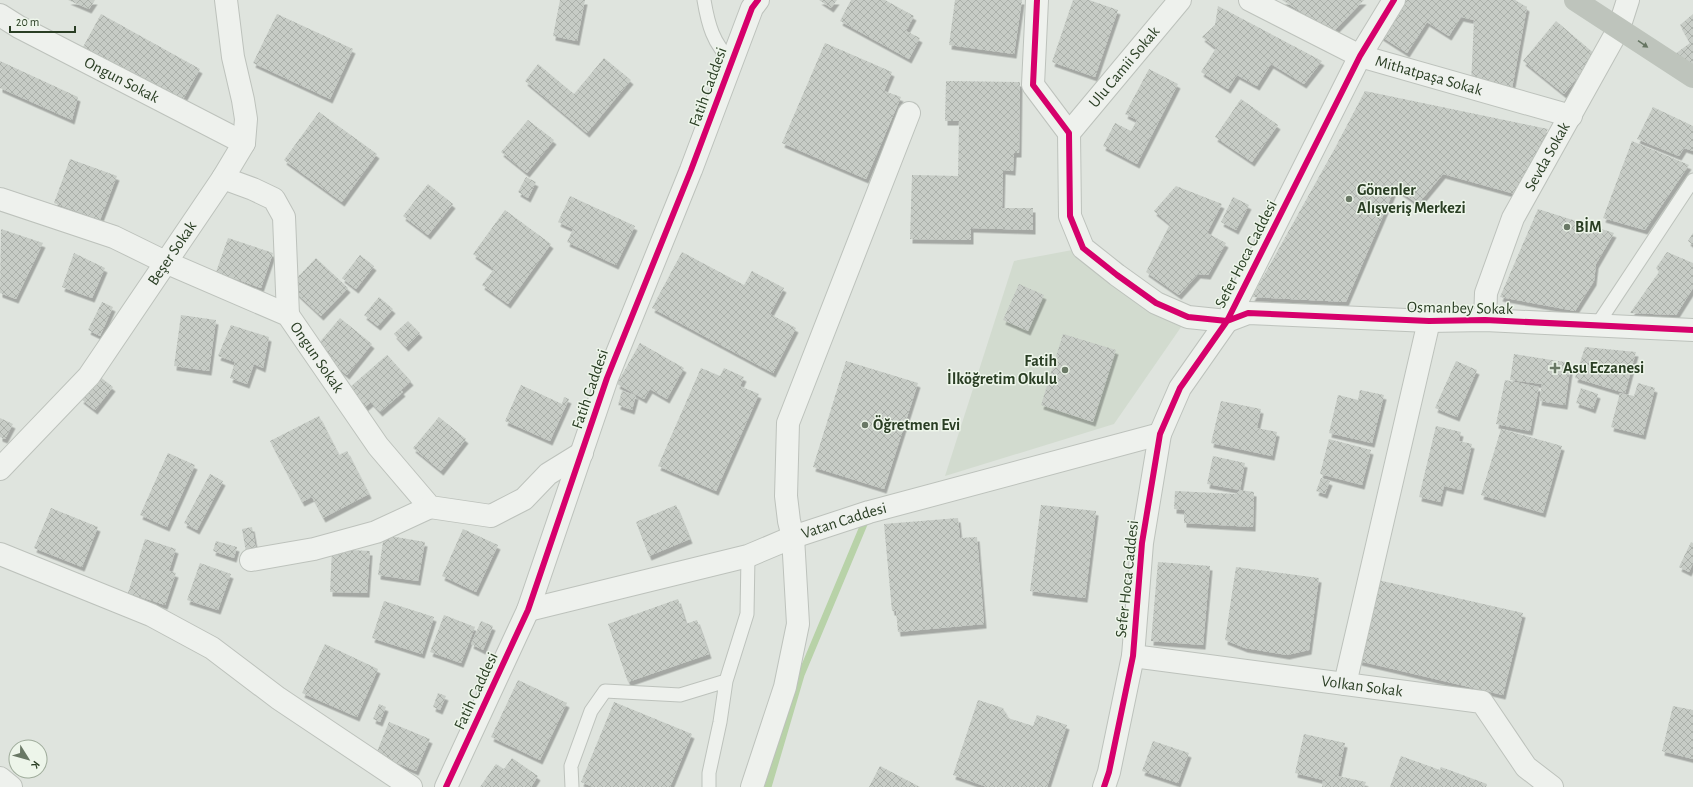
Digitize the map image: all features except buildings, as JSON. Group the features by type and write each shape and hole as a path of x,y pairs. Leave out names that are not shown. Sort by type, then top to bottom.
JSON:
{"main road":[{"path":"1575,0 1693,77"}],"street":[{"name":"Beşer Sokak","path":"0,469 88,376 223,178 244,143 246,119 233,57 226,0"},
{"name":"Fatih Caddesi","path":"446,787 528,610 607,378 691,170 752,8 758,0"},
{"path":"1038,0 1033,85 1069,133 1070,216 1083,248 1117,275 1156,302 1188,317 1227,321"},
{"name":"Ulu Camii Sokak","path":"1069,133 1180,0"},
{"name":"Mithatpaşa Sokak","path":"1250,0 1360,56 1571,116"},
{"name":"Sefer Hoca Caddesi","path":"1104,787 1109,772 1133,656 1142,543 1160,434 1180,388 1227,321 1360,56 1394,0"},
{"name":"Sevda Sokak","path":"1485,320 1486,294 1513,218 1619,28 1628,0"},
{"name":"Ongun Sokak","path":"0,15 26,30 244,143"},
{"path":"752,787 785,688 798,624 793,537 789,521 786,496 788,423 909,113"},
{"path":"223,178 253,189 274,199 284,217 288,315"},
{"name":"Ongun Sokak","path":"0,200 114,236 165,262 288,315 378,446 430,507"},
{"name":"Osmanbey Sokak","path":"1227,321 1248,313 1429,321 1485,320 1693,330"},
{"path":"1345,684 1429,321"},
{"name":"Vatan Caddesi","path":"528,610 748,556 793,537 868,512 1160,434"},
{"path":"251,560 314,549 376,532 430,507 491,516 524,499 548,474 582,453"},
{"path":"0,554 151,615 212,648 278,698 411,787"},
{"name":"Volkan Sokak","path":"1133,656 1482,702 1526,767 1552,787"},
{"path":"0,778 11,787"}],"lane":[{"path":"704,0 706,14 714,40 719,48 732,61"},
{"path":"1597,326 1693,180"},
{"path":"709,787 709,773 720,722 726,680 747,614 748,556"},
{"path":"572,787 571,766 591,711 605,691 680,695 726,680"}],"shaded area":[{"name":"Fatih İlköğretim Okulu","path":"1083,248 1188,317 1114,424 945,476 1014,261"}],"waterway":[{"path":"768,787 801,675 867,517"}],"cycle path":[{"path":"446,787 528,610 607,378 691,170 752,8 758,0"},
{"path":"1037,0 1033,85 1069,133 1070,216 1083,248 1156,303 1188,317 1227,321 1248,313 1429,321 1485,320 1693,330"},
{"path":"1104,787 1109,772 1133,656 1142,543 1160,434 1180,388 1227,321 1360,56 1394,0"}],"place":[{"name":"Gönenler Alışveriş Merkezi","path":"1349,199"},
{"name":"BİM","path":"1567,227"},
{"name":"Asu Eczanesi","path":"1555,368"},
{"name":"Fatih İlköğretim Okulu","path":"1065,370"},
{"name":"Öğretmen Evi","path":"865,425"}]}
